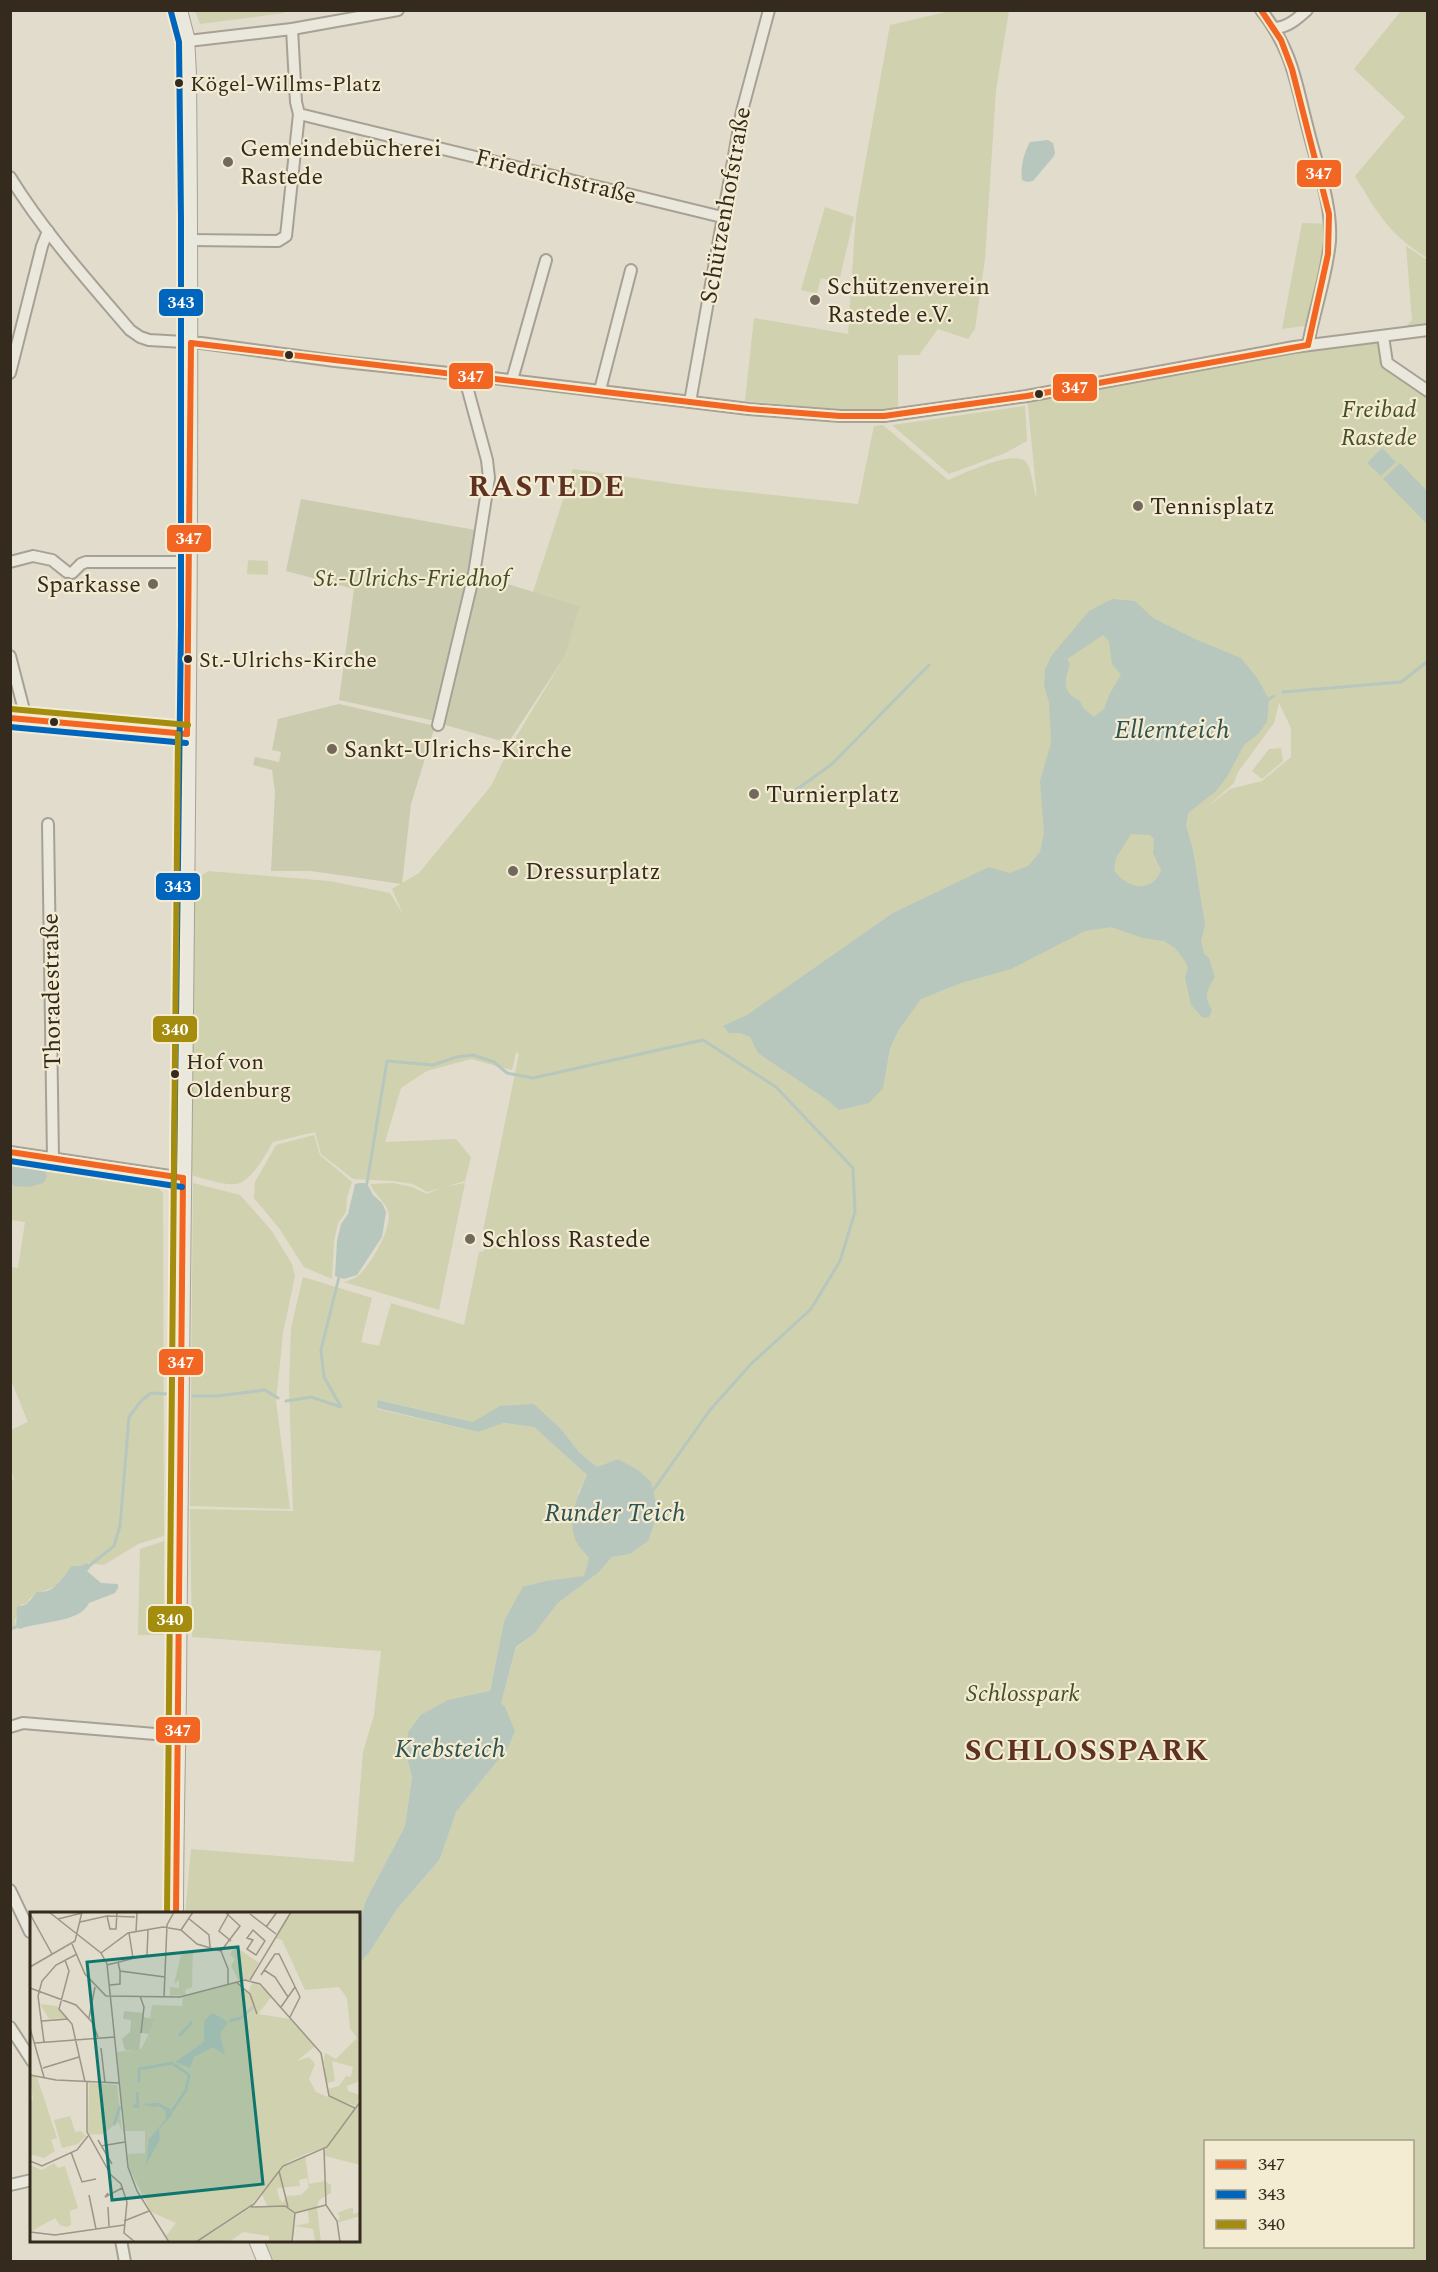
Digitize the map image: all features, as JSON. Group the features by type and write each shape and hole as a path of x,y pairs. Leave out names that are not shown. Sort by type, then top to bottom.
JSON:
{"street":[{"path":"176,1912 191,343 188,41 180,10"},
{"path":"188,41 292,29 398,10"},
{"name":"Schützenhofstraße","path":"690,402 743,102 769,10"},
{"path":"1261,10 1275,28 1299,85 1308,133 1328,206 1330,228 1328,254 1308,345"},
{"path":"1275,28 1294,21 1307,10"},
{"path":"190,240 278,242 286,236 298,114 292,29"},
{"name":"Friedrichstraße","path":"298,114 722,217"},
{"path":"10,177 48,231 130,330 149,340 465,374 690,402 798,413 884,416 1027,396 1308,345 1428,330"},
{"path":"10,373 42,246 48,231"},
{"path":"512,380 546,260"},
{"path":"600,390 631,270"},
{"path":"1383,336 1387,363 1428,391"},
{"path":"438,725 474,574 489,478 487,460 465,374"},
{"path":"10,562 33,556 52,560 70,572 86,562 190,562"},
{"path":"10,656 26,718"},
{"path":"10,718 188,734"},
{"name":"Thoradestraße","path":"48,824 53,1158"},
{"path":"10,1152 183,1178"},
{"path":"10,1727 23,1723 178,1736"},
{"path":"10,1890 30,1932"},
{"path":"10,2027 30,2058"},
{"path":"10,2185 30,2180"},
{"path":"121,2242 125,2262"},
{"path":"256,2242 265,2262"}],"green space":[{"path":"283,10 284,13 200,24 195,11"},
{"path":"950,11 1009,11 996,90 985,259 975,329 968,339 938,329 919,355 898,355 898,409 842,410 745,401 754,318 848,334 856,214 890,25"},
{"path":"1401,11 1427,11 1427,258 1403,240 1385,222 1355,176 1405,117 1354,69"},
{"path":"825,207 854,217 839,282 821,278 817,293 801,290"},
{"path":"1302,223 1330,224 1311,325 1282,329"},
{"path":"1406,246 1427,260 1428,328 1402,331 1412,320"},
{"name":"Schlosspark","path":"1381,338 1385,363 1428,394 1427,2261 272,2261 262,2242 360,2242 360,1963 369,1953 397,1909 440,1859 456,1812 508,1748 490,1692 448,1700 406,1754 412,1777 405,1826 366,1900 360,1921 360,1912 185,1912 191,1849 354,1862 363,1752 374,1715 381,1651 192,1637 190,1509 293,1511 289,1386 291,1328 303,1277 372,1298 361,1342 379,1346 391,1303 464,1325 479,1252 484,1251 488,1233 483,1230 519,1054 516,1052 512,1070 471,1059 427,1071 401,1088 385,1142 456,1139 471,1157 465,1181 427,1192 413,1184 353,1179 321,1154 315,1132 273,1142 258,1167 242,1182 227,1184 193,1176 190,1158 193,882 208,871 329,881 390,893 403,914 392,889 419,873 491,786 510,747 565,656 580,606 533,592 573,469 697,487 858,504 874,426 883,425 948,480 1000,460 1020,459 1028,465 1037,499 1027,396","holes":["1279,703 1291,728 1291,757 1262,781 1230,789 1205,809 1234,783 1238,772 1274,723","379,1400 473,1422 534,1404 561,1429 579,1452 597,1467 618,1459 638,1470 648,1541 630,1554 612,1557 598,1573 558,1603 534,1634 516,1648 501,1702 490,1690 504,1621 512,1608 574,1578 584,1576 589,1558 583,1551 578,1493 587,1475 534,1427 504,1423 478,1432 377,1409"]},
{"path":"1025,406 1027,441 1003,454 949,474 892,425"},
{"name":"St.-Ulrichs-Friedhof","path":"301,499 481,531 474,574 580,606 565,656 508,743 442,724 468,629 461,624 435,721 339,700 354,589 286,571"},
{"path":"248,560 268,561 268,575 247,574"},
{"path":"339,704 435,726 411,804 402,884 311,871 271,871 275,792 272,770 253,765 255,757 279,762 281,752 272,750 278,719"},
{"path":"1281,748 1283,761 1262,779 1252,771 1269,749"},
{"path":"314,1135 320,1155 352,1182 346,1212 338,1223 334,1241 332,1279 304,1267 279,1228 254,1198 255,1182 276,1145"},
{"path":"11,1160 159,1188 163,1194 164,1536 138,1544 104,1565 88,1563 67,1572 57,1585 30,1598 27,1604 21,1604 15,1620 16,1627 11,1629 10,1481 14,1479 11,1470 11,1430 28,1422 11,1380 10,1267 18,1268 25,1222 11,1220"},
{"path":"193,1183 240,1195 271,1230 292,1264 295,1276 283,1333 276,1401 290,1509 190,1506"},
{"path":"393,1183 412,1187 427,1194 443,1187 465,1183 439,1310 344,1282 358,1276 366,1268 385,1235 389,1218 388,1211 370,1184"},
{"path":"164,1541 164,1635 138,1635 140,1549"}],"water":[{"path":"1048,140 1053,143 1054,156 1033,181 1022,180 1023,160 1030,142"},
{"path":"1382,448 1396,462 1381,476 1367,463"},
{"path":"1400,463 1427,491 1427,524 1383,479"},
{"name":"Ellernteich","path":"1112,599 1135,601 1153,618 1241,658 1257,678 1269,699 1267,722 1258,734 1244,745 1227,777 1216,791 1188,813 1186,826 1193,850 1205,925 1201,941 1204,954 1209,958 1215,977 1207,994 1212,1010 1209,1017 1203,1018 1191,1005 1185,978 1188,968 1175,948 1164,941 1143,938 1111,927 1085,931 1011,969 961,983 921,999 898,1031 890,1048 883,1088 869,1103 839,1110 758,1053 750,1037 740,1033 729,1033 723,1026 747,1015 893,913 989,867 1009,873 1028,866 1040,852 1044,833 1040,781 1051,743 1049,702 1044,686 1045,669 1052,655 1089,611","holes":["1103,635 1109,641 1112,664 1121,675 1104,709 1094,717 1067,690 1066,676 1070,664 1067,659","1131,834 1150,835 1154,839 1153,853 1161,870 1157,878 1146,886 1132,885 1114,870 1116,858"]},
{"path":"13,1164 23,1164 46,1171 47,1177 43,1183 29,1187 13,1186 10,1173"},
{"path":"367,1183 386,1212 382,1237 357,1275 344,1279 335,1276 337,1241 341,1224 348,1214 355,1184"},
{"path":"378,1400 473,1422 500,1406 534,1404 561,1429 579,1452 597,1467 618,1459 638,1470 651,1482 658,1512 648,1541 630,1554 612,1557 598,1573 558,1603 534,1634 516,1647 501,1703 515,1731 508,1748 456,1812 440,1859 397,1909 369,1953 360,1963 360,1921 366,1900 405,1826 412,1777 406,1754 408,1732 421,1715 448,1700 490,1691 504,1621 523,1587 546,1581 584,1576 589,1558 575,1539 572,1523 575,1506 587,1475 534,1427 504,1423 478,1432 377,1408"},
{"path":"88,1563 90,1568 87,1571 101,1583 118,1584 115,1593 89,1603 84,1610 68,1618 20,1629 16,1627 17,1607 27,1604 37,1592 53,1588 72,1566"}],"waterway":[{"path":"1283,692 1401,682 1428,661"},
{"path":"796,790 832,764 929,665"},
{"path":"1269,699 1274,696"},
{"name":"Runder Teich","path":"367,1183 387,1061 433,1065 457,1057 473,1055 494,1062 507,1073 533,1078 703,1040 776,1087 853,1168 855,1212 840,1261 811,1309 751,1364 710,1410 654,1489"},
{"path":"286,1401 311,1397 341,1407 324,1377 321,1350 339,1277"},
{"path":"193,1396 217,1396 265,1390 278,1398"},
{"path":"89,1566 114,1546 120,1526 129,1417 141,1401 151,1393 168,1394"},
{"path":"10,1629 16,1627"}],"transit line":[{"name":"347","path":"1261,10 1281,40 1292,69 1329,214 1328,254 1308,345"},
{"name":"343","path":"171,12 179,42 181,219 181,626 174,1178"},
{"name":"347","path":"191,343 749,409 840,416 884,416 1027,396 1308,345"},
{"name":"347","path":"187,734 191,343"},
{"name":"340","path":"11,709 188,725"},
{"name":"347","path":"10,718 187,734"},
{"name":"343","path":"10,727 186,743"},
{"name":"340","path":"167,1912 178,734"},
{"name":"347","path":"10,1152 183,1178"},
{"name":"343","path":"10,1161 182,1187"},
{"name":"347","path":"176,1912 183,1178"}],"place":[{"name":"Kögel-Willms-Platz","path":"179,83"},
{"name":"Gemeindebücherei Rastede","path":"228,162"},
{"name":"Schützenverein Rastede e.V.","path":"815,300"},
{"name":"Tennisplatz","path":"1138,506"},
{"name":"Sparkasse","path":"153,584"},
{"name":"St.-Ulrichs-Kirche","path":"188,659"},
{"name":"Sankt-Ulrichs-Kirche","path":"332,749"},
{"name":"Turnierplatz","path":"754,794"},
{"name":"Dressurplatz","path":"513,871"},
{"name":"Hof von Oldenburg","path":"175,1074"},
{"name":"Schloss Rastede","path":"470,1239"}],"district":[{"name":"RASTEDE","path":"547,486"},
{"name":"SCHLOSSPARK","path":"1087,1750"}],"park label":[{"name":"Freibad Rastede","path":"1379,423"}],"water label":[{"name":"Krebsteich","path":"450,1748"}]}
